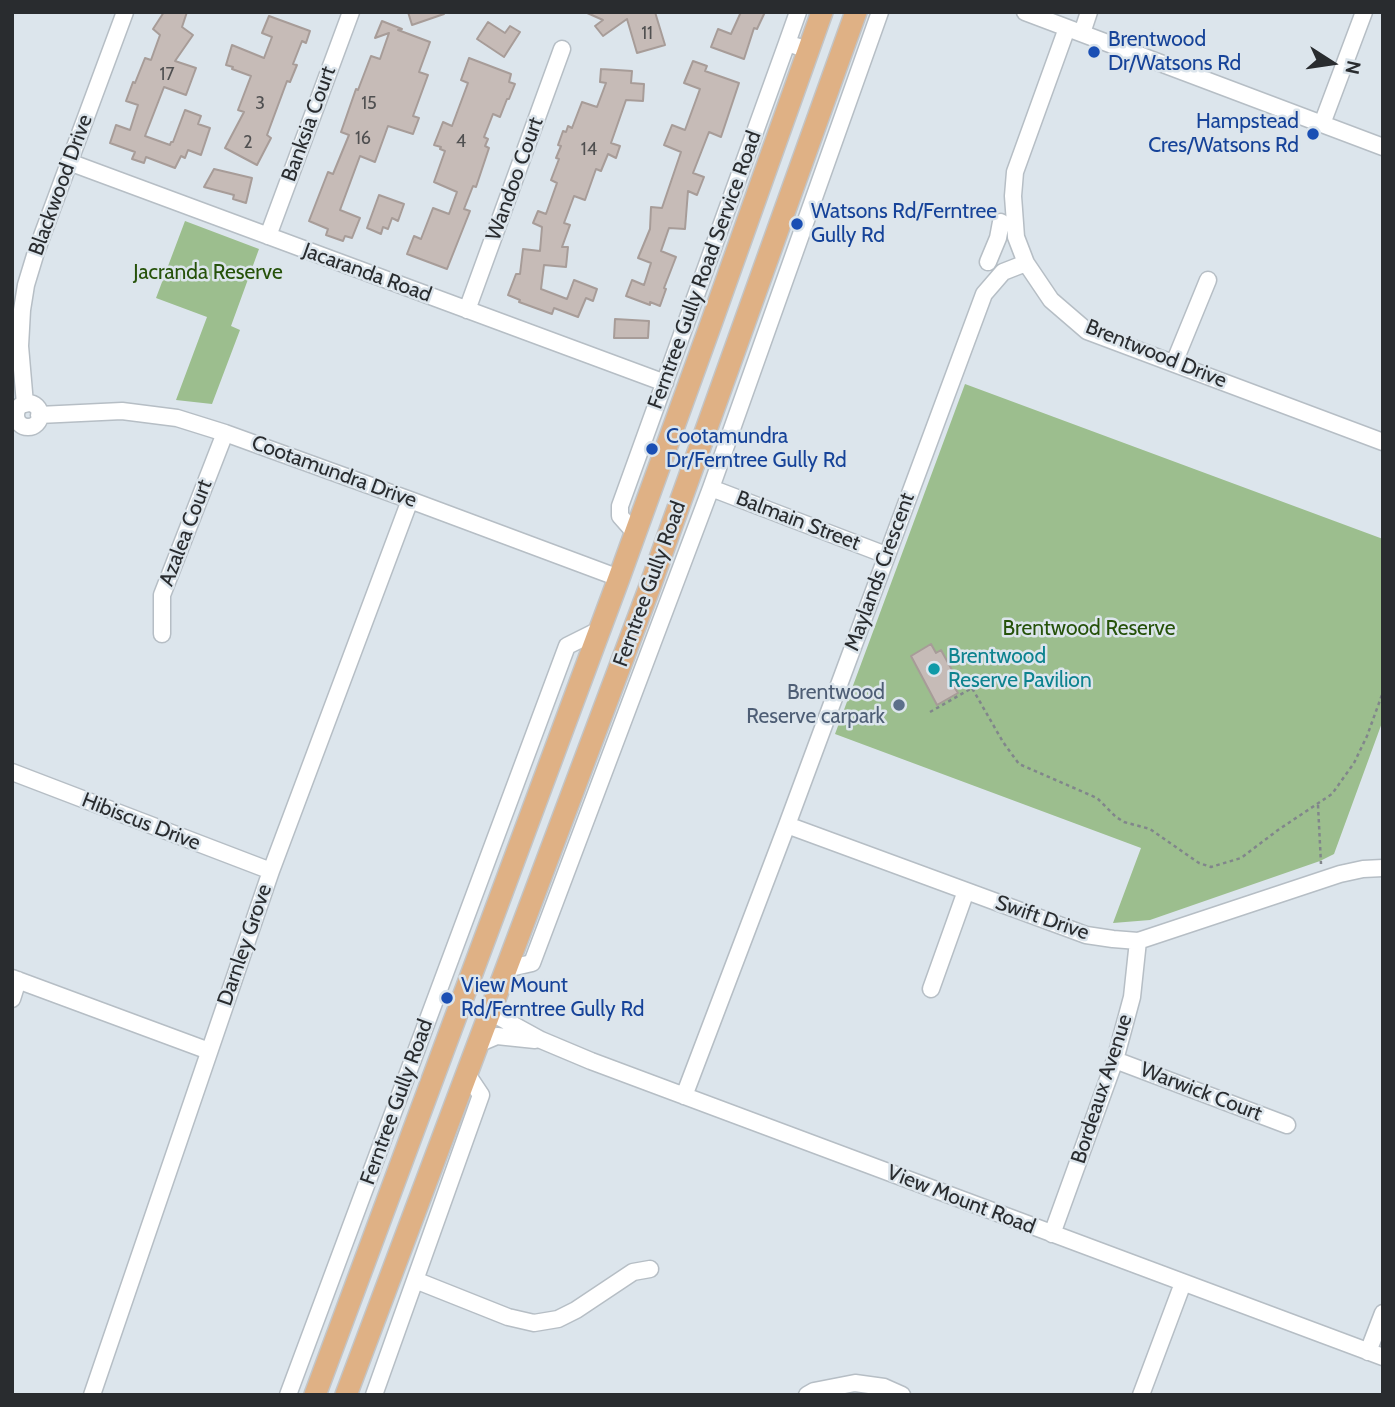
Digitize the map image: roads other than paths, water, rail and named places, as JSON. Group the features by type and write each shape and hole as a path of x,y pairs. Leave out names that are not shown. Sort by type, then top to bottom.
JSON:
{"main road":[{"name":"Ferntree Gully Road","path":"315,1395 619,578 822,12"},
{"name":"Ferntree Gully Road","path":"346,1395 649,589 856,12"},
{"path":"619,578 649,589"},
{"path":"458,1012 490,1012"}],"street":[{"name":"Blackwood Drive","path":"18,413 24,296 36,252 125,12"},
{"name":"Banksia Court","path":"268,236 351,12"},
{"name":"Ferntree Gully Road Service Road","path":"635,533 620,516 620,506 798,12"},
{"path":"506,969 531,963 711,488 880,12"},
{"path":"1025,12 1383,146"},
{"name":"Brentwood Drive","path":"1089,12 1074,31 1015,172 1013,196 1016,237 1026,263 1051,300 1087,331 1383,442"},
{"path":"1322,124 1364,12"},
{"path":"787,43 808,50"},
{"name":"Wandoo Court","path":"467,310 562,49"},
{"path":"808,148 830,155"},
{"name":"Jacaranda Road","path":"69,162 664,383"},
{"path":"988,262 1000,230 1016,237"},
{"name":"Maylands Crescent","path":"684,1096 984,294 1003,272 1026,263"},
{"path":"1174,363 1208,280"},
{"name":"Cootamundra Drive","path":"18,413 33,405 40,415 122,411 177,418 225,433 619,578"},
{"name":"Azalea Court","path":"162,634 162,595 225,433"},
{"name":"Balmain Street","path":"711,488 886,555"},
{"name":"Darnley Grove","path":"92,1395 271,871 410,500"},
{"name":"Ferntree Gully Road","path":"288,1395 567,646 599,630"},
{"name":"Hibiscus Drive","path":"12,772 271,871"},
{"name":"Swift Drive","path":"787,825 1086,935 1138,941 1340,874 1383,867"},
{"path":"931,989 966,891"},
{"path":"471,904 495,913"},
{"name":"Bordeaux Avenue","path":"1052,1234 1115,1060 1132,997 1138,941"},
{"path":"12,999 15,979 209,1051"},
{"name":"View Mount Road","path":"490,1012 541,1040 591,1061 1375,1355"},
{"name":"View Mount Road","path":"478,1044 497,1036 541,1040"},
{"name":"Warwick Court","path":"1115,1060 1287,1125"},
{"path":"374,1395 481,1095 467,1074"},
{"path":"415,1280 508,1317 534,1322 558,1319 633,1272 650,1269"},
{"path":"1141,1395 1183,1283"},
{"path":"1375,1355 1383,1312"},
{"path":"807,1395 814,1391 884,1387 902,1395"}],"place":[{"name":"Brentwood Dr/Watsons Rd","path":"1094,52"},
{"name":"Hampstead Cres/Watsons Rd","path":"1313,134"},
{"name":"Watsons Rd/Ferntree Gully Rd","path":"797,224"},
{"name":"Cootamundra Dr/Ferntree Gully Rd","path":"652,449"},
{"name":"Brentwood Reserve Pavilion","path":"934,669"},
{"name":"Brentwood Reserve carpark","path":"899,705"},
{"name":"View Mount Rd/Ferntree Gully Rd","path":"447,998"}],"park label":[{"name":"Jacranda Reserve","path":"208,273"},
{"name":"Brentwood Reserve","path":"1089,629"}]}
